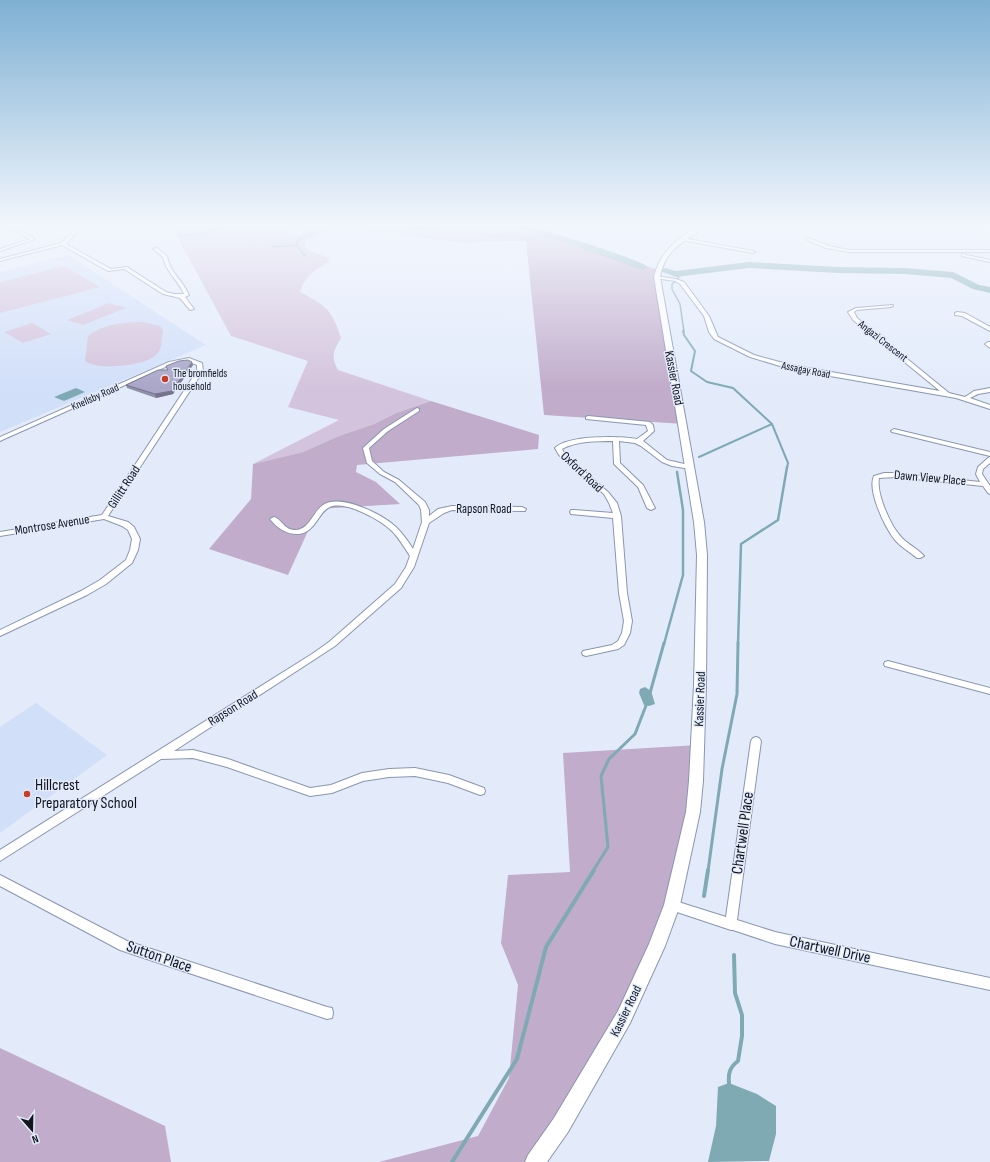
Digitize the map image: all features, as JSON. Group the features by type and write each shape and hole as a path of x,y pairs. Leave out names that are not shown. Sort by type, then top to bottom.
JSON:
{"main road":[{"name":"Kassier Road","path":"536,1162 569,1112 624,1018 657,946 672,905 691,823 696,781 698,745 702,554 700,522 657,279"}],"street":[{"path":"143,279 154,287 175,296 182,297 187,294 177,279"},
{"name":"Assagay Road","path":"670,279 682,283 706,316 714,336 734,348 752,356 790,367 948,395 988,405"},
{"path":"182,297 192,309"},
{"name":"Angazi Crescent","path":"891,306 856,309 851,312 855,319 948,395"},
{"path":"957,314 963,314 990,329"},
{"name":"Knellsby Road","path":"0,439 171,363 183,360 192,361"},
{"name":"Gillitt Road","path":"0,633 84,593 103,582 129,561 136,545 134,534 125,524 104,517 200,371 200,364 192,361"},
{"path":"965,399 976,392 990,390"},
{"path":"417,410 386,430 366,448 369,462 382,473 397,481 422,504 425,510 426,522"},
{"path":"588,418 649,423 651,431 638,442 662,460 671,464 691,467"},
{"path":"894,431 990,454"},
{"path":"616,440 618,464 641,486 651,508"},
{"name":"Oxford Road","path":"586,653 615,647 621,643 626,633 628,621 623,593 617,516 613,503 606,493 567,460 558,450 560,446 571,442 616,440 638,442"},
{"path":"990,459 979,472 984,484 990,492"},
{"name":"Dawn View Place","path":"920,556 904,545 891,530 876,490 874,481 876,477 896,474 984,484"},
{"path":"274,519 281,528 298,532 306,530 325,506 331,503 343,503 358,508 387,523 414,556"},
{"name":"Rapson Road","path":"0,856 332,644 398,586 414,556 426,522 438,513 452,508 522,509"},
{"path":"574,512 617,516"},
{"name":"Montrose Avenue","path":"0,534 104,517"},
{"path":"888,664 990,691"},
{"name":"Chartwell Place","path":"731,925 756,741"},
{"path":"160,755 193,754 228,763 310,792 332,789 362,777 389,773 415,772 449,779 480,791"},
{"name":"Sutton Place","path":"0,880 124,946 327,1013"},
{"name":"Chartwell Drive","path":"672,905 775,938 990,984"}],"shaded area":[{"path":"0,279 105,279 206,345 0,432"},
{"path":"11,279 87,279 100,287 0,313 0,282"},
{"path":"200,279 307,279 300,292 327,309 338,328 341,338 336,346 334,361 338,370 431,401 396,413 374,424 339,436 303,452 253,464 339,420 288,407 308,361 231,336"},
{"path":"530,279 660,279 684,424 544,415"},
{"path":"109,303 126,308 83,325 67,320"},
{"path":"144,322 160,326 163,330 162,343 159,352 152,358 143,362 122,366 100,366 85,361 88,336 94,332 114,324"},
{"path":"32,323 51,334 23,343 4,332"},
{"path":"76,388 85,392 64,401 54,397"},
{"path":"431,401 539,435 538,449 357,465 356,472 376,482 400,504 318,509 288,575 209,549 251,499 253,464 303,452 339,436 374,424 396,413"},
{"path":"645,687 651,691 655,704 649,706 644,705 639,693 640,689"},
{"name":"Hillcrest Preparatory School","path":"36,703 107,755 0,833 0,727"},
{"path":"698,745 696,781 657,946 535,1162 379,1162 478,1136 509,1078 518,985 501,943 508,875 570,872 563,753"},
{"path":"0,1048 165,1126 171,1162 0,1162"},
{"path":"729,1083 757,1094 776,1106 776,1134 769,1161 708,1162 716,1126 718,1087"}],"building":[{"name":"The bromfields household","path":"188,360 192,362 172,391 155,394 126,385 158,370 168,370 166,366 179,361"}],"waterway":[{"path":"961,279 976,287 990,290"},
{"path":"675,282 672,284 672,289 680,304 684,332"},
{"path":"683,331 684,335 695,351 691,371 707,382 733,388 772,424"},
{"path":"699,457 772,424"},
{"path":"772,424 788,463 787,468"},
{"path":"738,644 741,544 778,520 787,467"},
{"path":"664,644 683,575 683,510 677,472"},
{"path":"650,693 664,643"},
{"path":"708,871 722,769 737,694 738,643"},
{"path":"593,871 608,847 601,776 609,759 635,734 647,703"},
{"path":"452,1162 517,1059 546,947 594,870"},
{"path":"704,896 708,870"},
{"path":"729,1083 730,1070 738,1061 742,1036 742,1015 735,993 734,955"}],"place":[{"name":"The bromfields household","path":"165,379"},
{"name":"Hillcrest Preparatory School","path":"27,794"}]}
